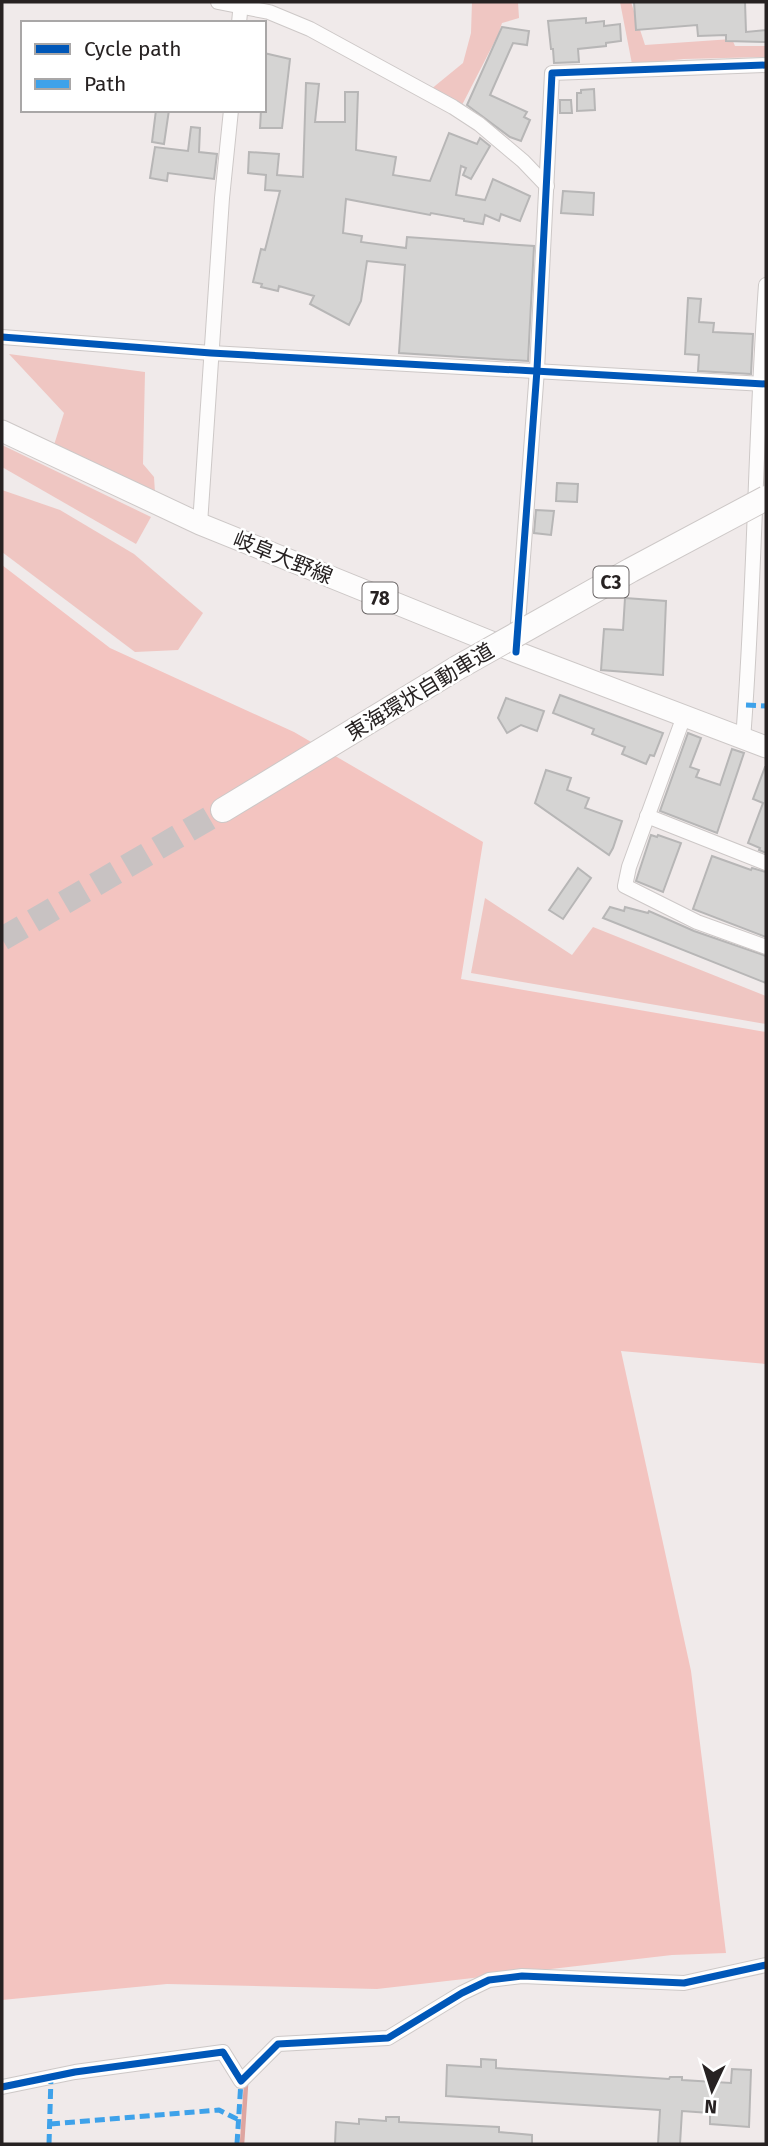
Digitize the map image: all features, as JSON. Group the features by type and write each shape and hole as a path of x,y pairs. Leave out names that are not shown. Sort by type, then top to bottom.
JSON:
{"highway":[{"name":"東海環状自動車道","path":"223,810 457,668 766,498"}],"main road":[{"name":"岐阜大野線","path":"2,431 200,524 516,652 766,747"}],"street":[{"path":"218,2 241,3 310,29 453,107 479,124 547,186"},
{"path":"239,21 241,3"},
{"path":"516,652 537,370 552,73 766,65"},
{"path":"200,524 231,112"},
{"path":"743,739 766,285"},
{"path":"2,337 211,353 762,384"},
{"path":"684,716 629,867 625,886 697,922 766,947"},
{"path":"647,816 766,863"},
{"path":"2,2087 75,2072 223,2052 241,2081 278,2044 388,2038 462,1993 489,1980 522,1976 684,1983 766,1965"}],"shaded area":[{"path":"472,2 518,2 519,18 502,23 462,105 430,90 463,63 471,33"},
{"path":"620,2 631,2 645,45 732,39 735,46 766,46 766,57 684,59 632,64"},
{"path":"9,354 145,372 143,464 154,477 155,493 54,445 64,413"},
{"path":"2,445 151,517 136,544 2,467"},
{"path":"2,490 60,510 134,554 203,613 178,650 135,652 2,552"},
{"path":"2,565 110,648 294,732 483,842 461,979 766,1032 766,1364 621,1351 691,1671 726,1953 672,1955 377,1989 167,1984 2,2000"},
{"path":"485,898 572,955 593,927 766,996 766,1024 471,973"}],"building":[{"path":"634,2 745,2 746,32 766,30 766,42 726,41 726,35 698,36 697,25 636,30"},
{"path":"586,18 586,23 604,21 604,26 620,24 621,41 606,43 606,46 578,49 579,62 554,63 548,21"},
{"path":"502,27 529,31 527,45 513,43 490,95 527,112 524,117 530,120 521,141 510,137 467,105"},
{"path":"266,53 290,59 282,128 260,128 261,112 266,112"},
{"path":"306,83 319,84 315,122 345,122 345,92 358,92 356,150 396,157 393,175 430,181 449,133 477,144 480,138 490,146 471,179 463,175 466,168 461,166 456,195 485,200 493,179 530,196 520,221 501,214 499,221 485,215 483,224 346,199 343,233 362,236 361,242 406,248 407,237 534,246 528,361 399,353 405,265 367,261 361,301 349,325 310,304 314,296 279,286 278,291 253,282 261,249 265,250 280,191 265,190 266,175 248,173 249,152 279,154 277,175 303,177"},
{"path":"594,89 595,110 577,111 577,93"},
{"path":"560,100 571,100 572,113 560,113"},
{"path":"156,112 169,112 164,144 152,142"},
{"path":"191,127 200,128 199,152 217,154 214,179 168,173 167,181 150,178 155,147 188,151"},
{"path":"563,191 594,193 593,215 561,213"},
{"path":"688,298 701,299 699,322 714,323 713,332 753,334 751,374 698,371 699,355 685,354"},
{"path":"557,483 578,484 577,502 556,501"},
{"path":"536,510 554,511 551,535 534,533"},
{"path":"625,598 666,601 663,675 601,670 604,629 623,630"},
{"path":"560,695 663,733 654,756 650,755 646,764 622,754 625,747 592,734 594,729 553,713"},
{"path":"506,698 544,711 537,731 521,725 507,733 498,718"},
{"path":"688,733 701,738 690,767 699,770 696,777 720,785 732,749 744,753 717,833 660,811"},
{"path":"765,767 766,853 748,843 763,803 753,799"},
{"path":"546,770 571,778 567,790 589,798 585,808 622,821 609,855 535,803"},
{"path":"651,835 681,843 663,892 636,881"},
{"path":"712,856 751,870 752,868 766,872 766,937 693,909"},
{"path":"578,868 591,878 563,919 549,910"},
{"path":"610,907 624,911 625,907 648,913 649,911 694,931 766,956 766,983 603,918"},
{"path":"481,2059 496,2060 496,2068 669,2079 682,2077 682,2080 731,2083 732,2069 751,2070 749,2127 710,2124 710,2113 682,2111 680,2144 658,2144 660,2110 446,2096 447,2065 481,2067"},
{"path":"386,2117 399,2117 399,2122 499,2127 499,2132 532,2135 532,2144 335,2144 336,2122 359,2124 359,2119 386,2121"}],"waterway":[{"path":"242,2144 246,2085"}],"tunnel":[{"path":"2,939 223,810"}],"marked path":[{"path":"746,705 766,706"},
{"path":"49,2144 51,2077"},
{"path":"237,2144 241,2081"},
{"path":"50,2124 219,2110 239,2120"}],"cycle path":[{"path":"516,652 537,370 552,73 766,65"},
{"path":"2,337 211,353 766,384"},
{"path":"2,2087 75,2072 223,2052 241,2081 278,2044 388,2038 462,1993 489,1980 522,1976 684,1983 766,1965"}]}
